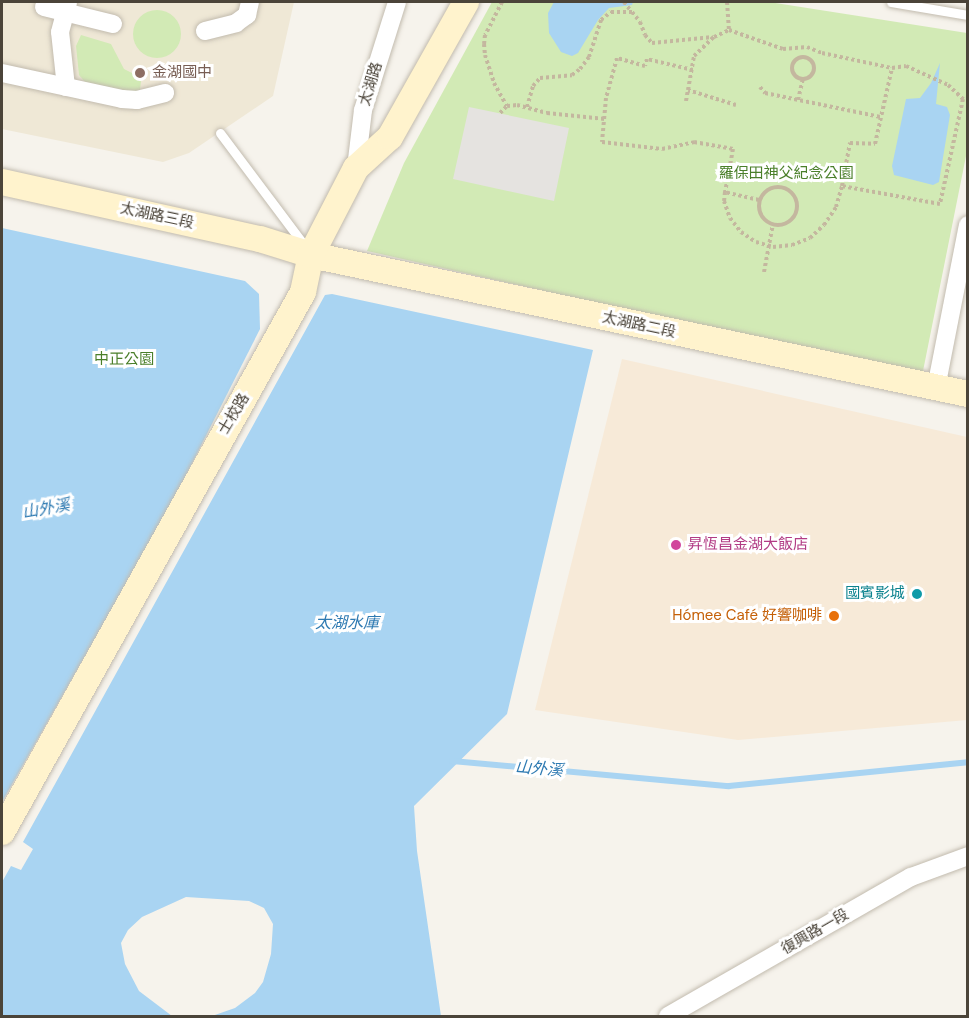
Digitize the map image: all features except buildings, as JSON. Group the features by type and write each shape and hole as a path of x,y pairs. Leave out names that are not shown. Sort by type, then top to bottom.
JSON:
{"street":[{"path":"205,31 236,23 247,15 250,2"},
{"name":"太湖路","path":"356,168 363,110 397,2"},
{"name":"士校路","path":"2,832 303,292 311,255 356,168 390,137 466,2"},
{"path":"44,7 66,7 112,24"},
{"path":"66,7 60,32 66,87"},
{"path":"2,73 137,100 165,93"},
{"name":"太湖路三段","path":"2,182 260,239 311,255"},
{"path":"936,388 968,225"},
{"name":"太湖路二段","path":"311,255 968,394"},
{"name":"復興路一段","path":"668,1017 911,877 968,856"}],"lane":[{"path":"891,2 968,15"},
{"path":"220,133 311,255"}],"path":[{"path":"501,2 485,35 484,56 494,83 507,106"},
{"path":"624,2 640,22 645,35 652,43 714,37"},
{"path":"727,2 729,30"},
{"path":"527,107 533,86 540,78 572,75 580,69 589,57 603,17 611,12 632,12"},
{"path":"686,101 694,56 714,37 729,30 783,49 807,47 822,53 892,68 906,66 948,85 963,99 940,204 842,186"},
{"path":"803,56 810,59 814,70 810,76 803,79 793,75 791,68 794,61 803,56"},
{"path":"693,70 647,59 645,66 617,58 606,99 602,130 603,142 662,150 694,142 733,149 724,201 730,218 741,232 756,242 769,245 792,245 810,238 824,225 836,207 850,143 875,144 892,68"},
{"path":"798,100 803,79"},
{"path":"760,87 765,93 881,117"},
{"path":"688,90 736,105"},
{"path":"500,113 507,106 527,107 563,116 605,119"},
{"path":"772,188 784,188 794,196 797,208 795,214 786,223 773,224 763,218 759,200 772,188"},
{"path":"725,192 759,200"},
{"path":"764,272 773,224"}],"shaded area":[{"name":"金湖國中","path":"2,2 294,2 273,96 189,153 163,162 2,129"},
{"path":"469,107 569,128 554,201 453,179"},
{"path":"622,359 967,437 967,720 738,740 535,710"}],"green space":[{"name":"羅保田神父紀念公園","path":"492,2 769,2 967,33 967,151 922,376 367,251 404,163"},
{"path":"152,10 162,10 174,17 181,29 181,39 174,51 162,58 152,58 137,47 133,39 133,29 144,14"},
{"path":"81,35 111,44 124,69 138,76 141,81 140,90 134,93 85,82 79,75 76,46"}],"water":[{"path":"554,2 633,2 632,5 609,8 598,20 578,53 572,56 561,52 549,33 548,13"},
{"path":"940,63 936,104 947,107 950,115 939,182 933,185 894,175 892,166 906,99 920,98 931,83"},
{"name":"中正公園","path":"2,228 245,281 259,294 260,329 171,505 2,802"},
{"name":"太湖水庫","path":"332,294 593,350 507,714 414,806 417,851 441,1016 212,1016 235,1008 255,993 263,982 271,954 273,924 264,908 249,901 186,897 142,917 128,930 121,943 125,964 139,991 172,1016 2,1016 2,882 11,866 21,870 33,849 23,842 325,295"}],"waterway":[{"name":"山外溪","path":"452,761 729,786 968,762"}],"place":[{"name":"金湖國中","path":"140,73"},
{"name":"昇恆昌金湖大飯店","path":"676,545"},
{"name":"國賓影城","path":"917,594"},
{"name":"Hómee Café 好響咖啡","path":"834,616"}]}
